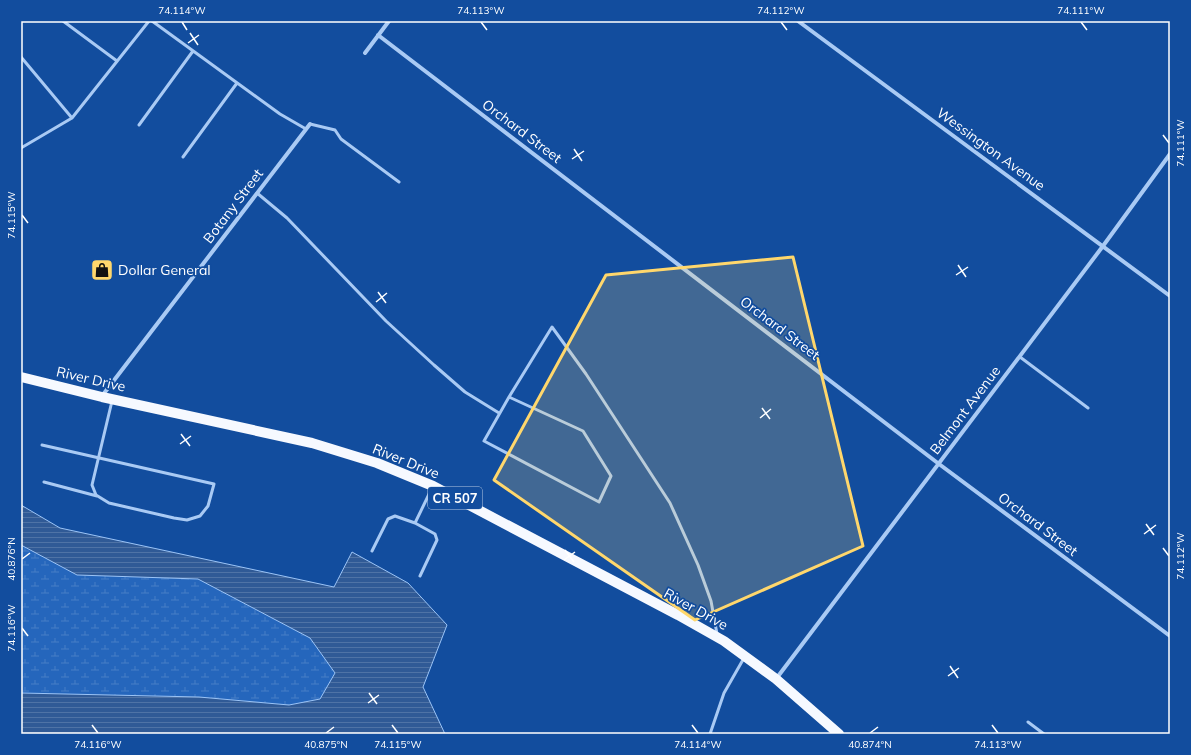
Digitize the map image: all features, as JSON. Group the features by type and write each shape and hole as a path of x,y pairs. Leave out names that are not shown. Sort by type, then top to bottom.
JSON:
{"main road":[{"name":"River Drive","path":"21,377 102,397 312,443 377,463 433,486 678,614 718,637 776,679 839,734"}],"street":[{"path":"365,53 389,21"},
{"name":"Wessington Avenue","path":"798,21 1170,296"},
{"name":"Orchard Street","path":"378,35 939,464 1170,636"},
{"name":"Botany Street","path":"102,397 310,124"},
{"name":"Belmont Avenue","path":"776,679 1020,357 1170,154"}],"lane":[{"path":"63,21 117,61"},
{"path":"21,148 72,118 150,21 280,114 306,129"},
{"path":"139,125 193,51"},
{"path":"21,57 72,118"},
{"path":"183,157 237,83"},
{"path":"310,124 334,130 342,140 399,182"},
{"path":"257,193 287,218 386,321 434,365 465,392 499,413"},
{"path":"508,397 583,432 611,476 599,502 484,441 508,397 552,327 586,374 670,502 698,565 711,601 718,637"},
{"path":"1020,357 1088,408"},
{"path":"98,496 92,485 112,399"},
{"path":"42,445 98,456 214,484 208,506 200,516 187,520 109,503 98,496 44,482"},
{"path":"415,523 433,486"},
{"path":"372,551 388,520 395,516 415,523 435,534 437,540 420,576"},
{"path":"710,734 724,693 744,656"},
{"path":"1028,722 1044,734"}],"highlighted area":[{"path":"793,257 863,546 695,620 494,480 606,275"}],"green space":[{"path":"21,545 77,575 198,579 310,638 336,673 320,699 289,705 199,697 21,693"}],"shaded area":[{"path":"21,505 60,528 334,587 352,552 408,583 447,625 423,687 445,734 21,734 21,693 199,697 289,705 320,699 335,673 310,638 198,579 77,575 21,545"}],"place":[{"name":"Dollar General","path":"102,270"}]}
